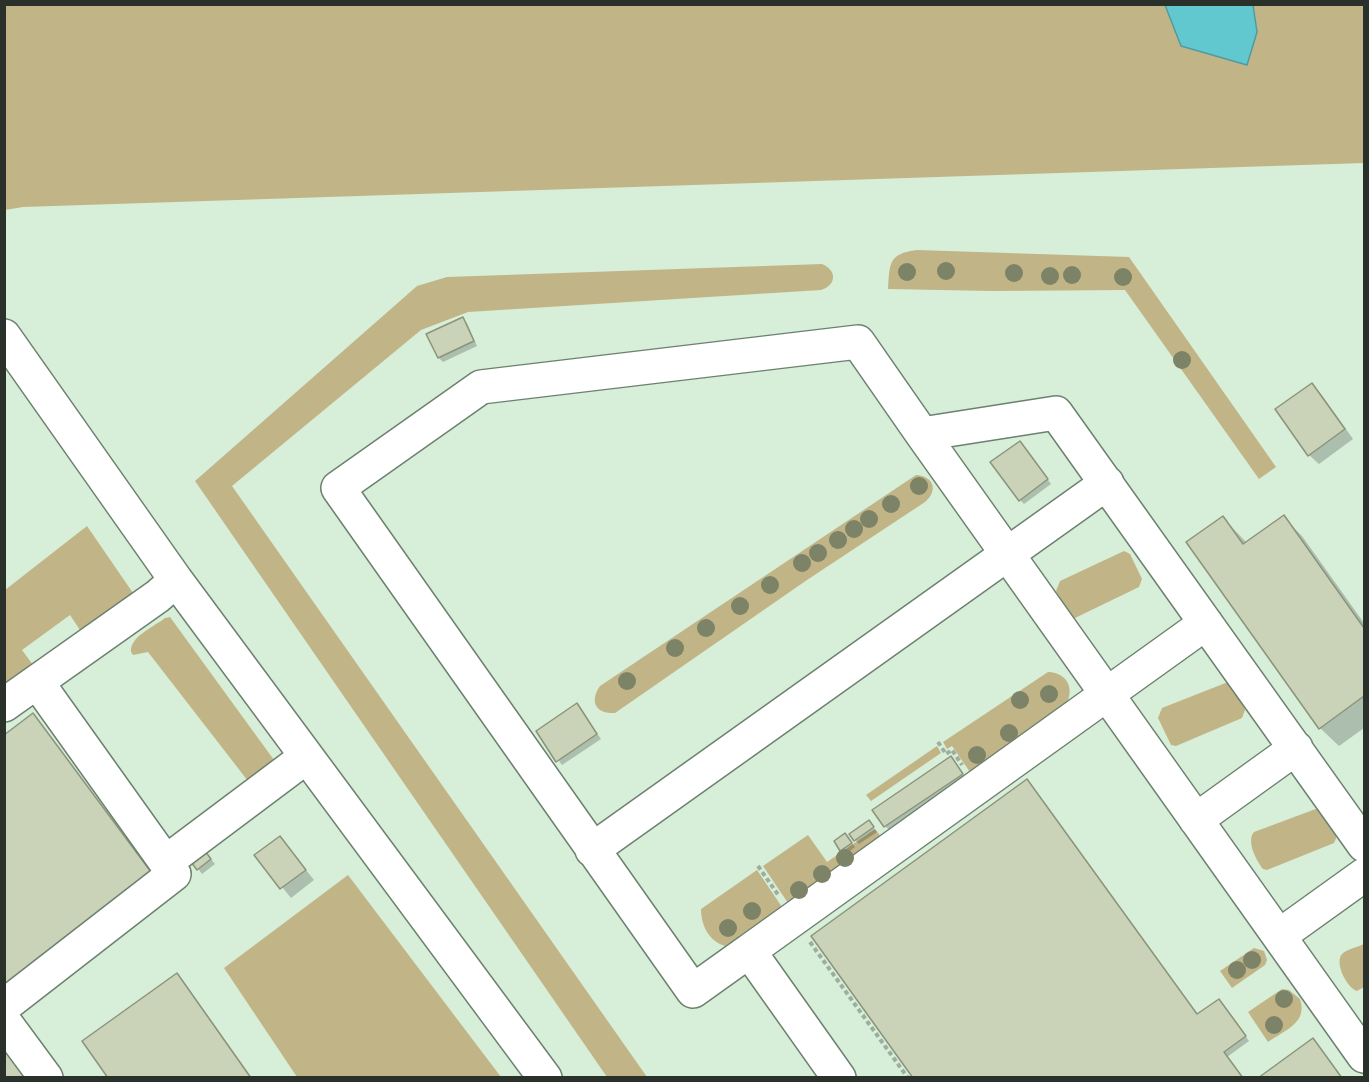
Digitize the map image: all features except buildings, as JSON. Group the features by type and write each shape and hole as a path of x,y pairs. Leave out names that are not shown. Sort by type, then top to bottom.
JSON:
{"lane":[{"path":"4,336 176,580 545,1077"},
{"path":"1206,623 1107,694 794,918 693,991 338,488 481,387 858,342 922,434 1008,555 1107,694 1196,819 1279,936 1365,1056"},
{"path":"922,434 1056,413 1365,845"},
{"path":"592,850 1107,483"},
{"path":"4,705 158,596 176,580"},
{"path":"4,1006 174,873 37,682"},
{"path":"1196,819 1296,748"},
{"path":"166,862 306,757"},
{"path":"1279,936 1365,875"},
{"path":"749,951 839,1077"},
{"path":"4,1021 46,1077"}],"path":[{"path":"758,866 908,1077"}],"shaded area":[{"path":"1165,4 1181,46 1247,65 1257,32 1253,5 1364,5 1364,163 23,207 5,210 5,5"},
{"path":"917,250 1129,257 1276,467 1259,479 1125,290 888,289 892,261 901,254"},
{"path":"822,264 830,270 833,277 830,285 821,290 468,312 421,330 232,486 647,1077 607,1077 195,481 417,286 447,277"},
{"path":"916,475 927,478 932,484 932,493 925,502 807,580 615,713 608,713 596,706 595,697 600,686"},
{"path":"87,526 133,593 82,633 70,615 22,650 33,665 8,684 5,679 5,590"},
{"path":"1124,551 1130,554 1142,579 1139,587 1075,618 1070,617 1056,591 1060,581"},
{"path":"170,617 274,760 248,781 148,652 133,655 131,652 134,641 138,637 165,618"},
{"path":"1048,672 1061,676 1068,684 1070,694 1065,707 970,772 952,746 947,749 943,742"},
{"path":"1228,682 1234,685 1245,710 1242,718 1176,746 1171,745 1158,718 1162,708"},
{"path":"937,746 941,753 871,801 866,795"},
{"path":"1321,807 1327,810 1337,836 1334,843 1267,870 1263,869 1251,845 1254,832"},
{"path":"875,829 882,838 788,903 763,866 808,835 827,862"},
{"path":"757,870 782,907 725,946 719,944 707,932 702,921 701,909"},
{"path":"348,875 501,1077 297,1077 224,968"},
{"path":"1364,944 1364,987 1357,991 1349,985 1343,975 1340,958 1347,951"},
{"path":"1254,948 1264,951 1267,960 1265,965 1232,988 1220,971"},
{"path":"1282,989 1289,990 1300,999 1301,1014 1293,1025 1268,1042 1248,1012"}],"water":[{"path":"1165,5 1253,5 1257,32 1247,65 1181,46"}]}
